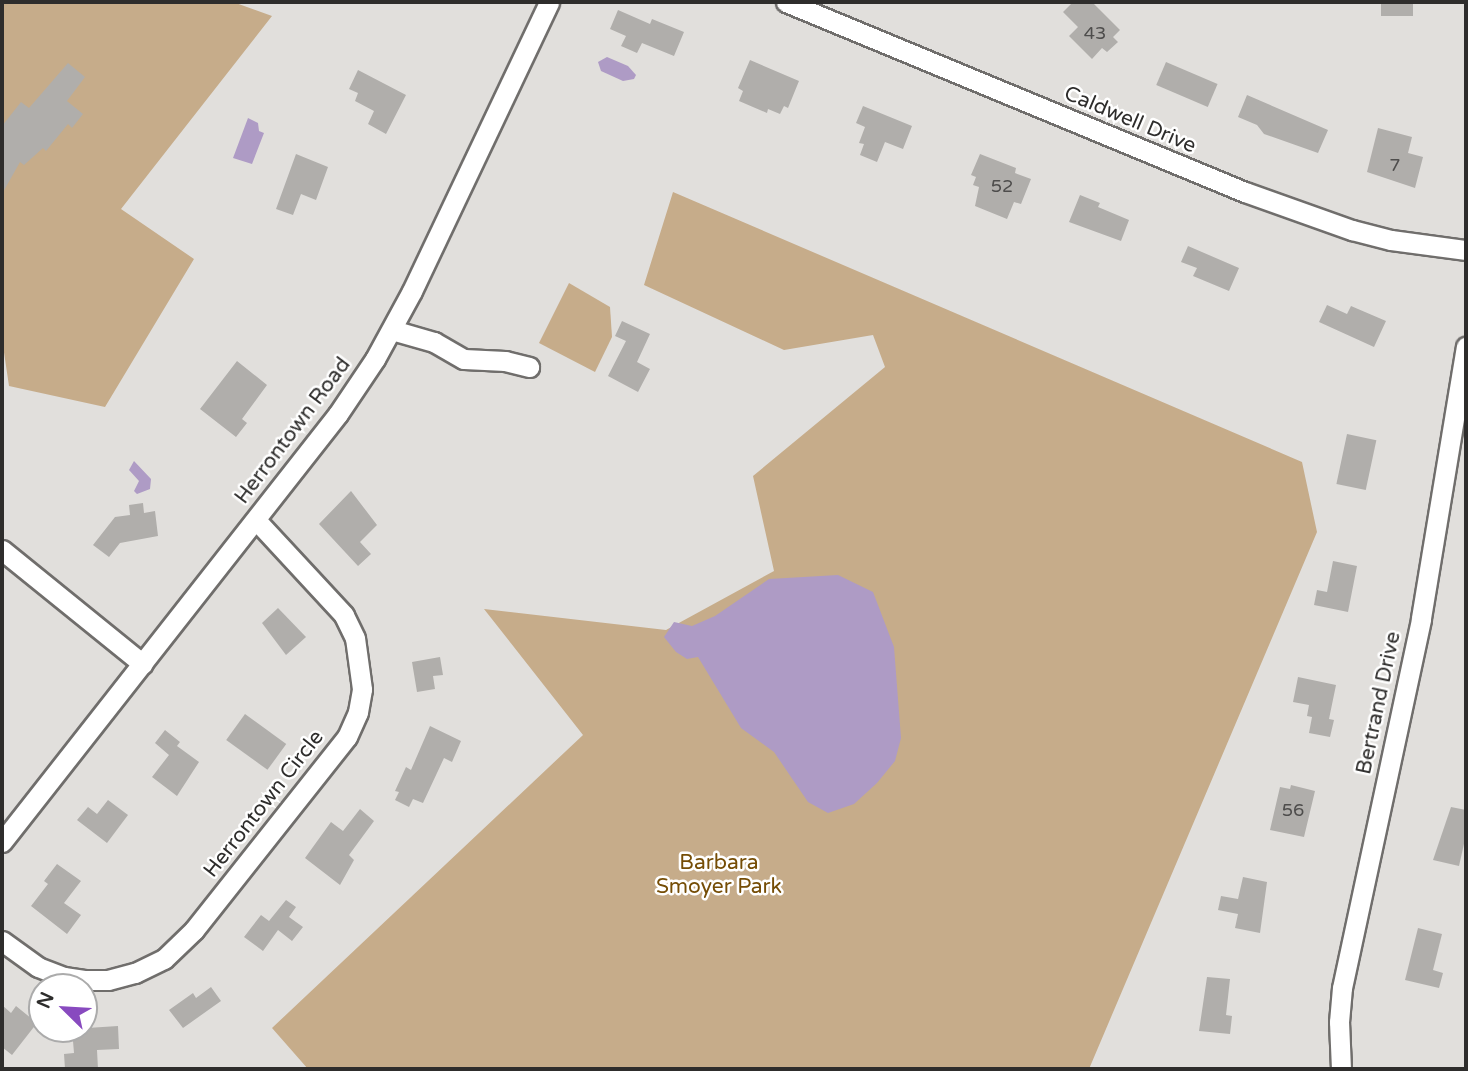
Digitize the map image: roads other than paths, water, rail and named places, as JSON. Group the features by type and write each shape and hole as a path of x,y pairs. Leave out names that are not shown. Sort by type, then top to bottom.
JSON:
{"street":[{"name":"Herrontown Road","path":"2,842 338,414 392,330 549,2"},
{"name":"Caldwell Drive","path":"786,2 1245,192 1352,230 1391,240 1466,250"},
{"path":"392,330 434,342 464,359 505,361 529,367"},
{"name":"Bertrand Drive","path":"1341,1069 1339,1022 1342,988 1421,618 1466,346"},
{"name":"Herrontown Circle","path":"2,941 38,967 64,977 86,980 108,980 135,973 164,959 194,930 346,737 358,712 362,690 355,638 344,615 256,520"},
{"path":"2,550 143,664"}],"park label":[{"name":"Barbara Smoyer Park","path":"719,875"}]}
